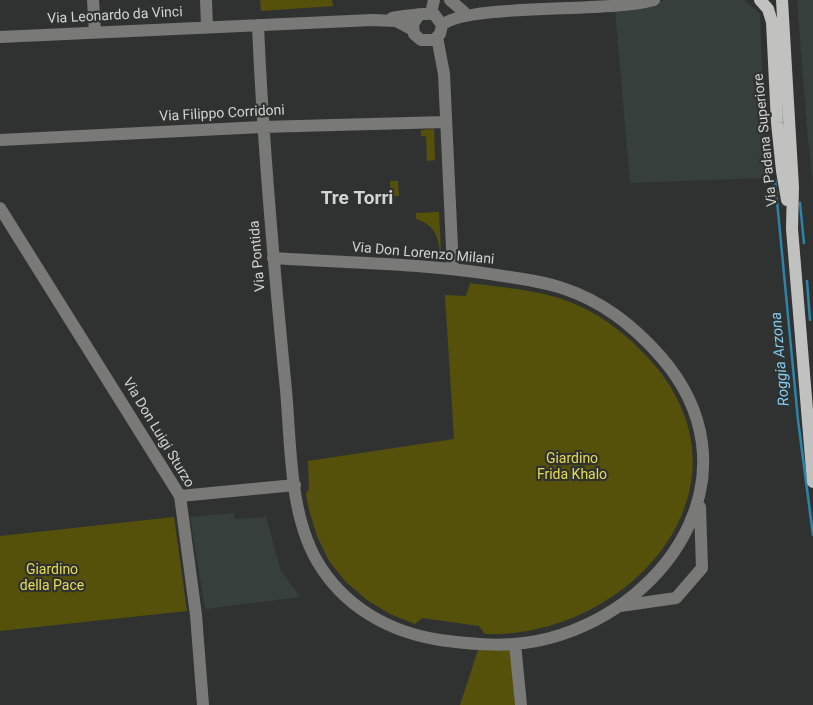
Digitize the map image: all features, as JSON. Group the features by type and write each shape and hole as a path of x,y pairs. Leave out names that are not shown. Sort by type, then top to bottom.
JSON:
{"main road":[{"name":"Via Padana Superiore","path":"760,0 768,9 772,22 773,63 781,168 792,229"},
{"name":"Via Padana Superiore","path":"773,0 785,51 793,187 792,229"},
{"path":"782,0 785,51"},
{"path":"792,229 813,482"}],"street":[{"path":"93,0 94,32"},
{"path":"206,0 207,27"},
{"path":"413,30 413,24 428,14 434,0"},
{"path":"450,0 464,12"},
{"name":"Via Leonardo da Vinci","path":"382,20 402,23 413,30 417,38 435,35 452,20 484,14 600,7 654,0"},
{"name":"Via Leonardo da Vinci","path":"0,37 382,20 428,14 464,12 484,14"},
{"path":"428,14 444,74 443,93 453,268"},
{"name":"Via Pontida","path":"258,25 262,126 295,484"},
{"name":"Via Filippo Corridoni","path":"0,140 262,126 445,122"},
{"name":"Via Don Luigi Sturzo","path":"0,208 180,496 196,615 203,705"},
{"name":"Via Don Lorenzo Milani","path":"273,258 453,268 534,281 563,288 597,303 634,329 676,375 696,414 704,456 699,500 702,568 676,598 618,606"},
{"path":"180,496 295,484"},
{"name":"Via Don Lorenzo Milani","path":"295,484 302,524 315,557 335,586 361,609 391,627 419,636 477,645 515,644 540,640 568,632 594,621 618,606 645,584 674,552 689,527 699,500"},
{"path":"515,644 521,705"}],"shaded area":[{"path":"666,0 744,0 760,14 766,178 630,183 615,9"},
{"path":"797,0 813,0 813,185 807,129"},
{"path":"234,513 234,519 266,517 281,571 300,597 205,609 190,517"}],"green space":[{"path":"260,0 332,0 333,6 261,11"},
{"path":"434,129 435,160 427,161 426,136 421,136 421,130"},
{"path":"390,181 398,181 399,196 391,196"},
{"path":"439,212 440,254 437,237 434,232 427,224 416,219 416,213"},
{"name":"Giardino Frida Khalo","path":"470,283 525,290 564,300 588,310 618,329 652,362 683,411 693,459 685,506 663,548 630,584 587,612 537,629 485,634 479,626 422,618 415,624 390,614 367,600 346,582 329,561 317,536 309,510 306,494 309,489 308,461 454,439 445,295 466,296"},
{"name":"Giardino della Pace","path":"174,517 187,611 0,631 0,536"},
{"path":"510,646 515,705 460,705 479,647"}],"waterway":[{"name":"Roggia Arzona","path":"775,180 798,420 813,535"},
{"path":"800,203 804,243"},
{"path":"807,281 810,320"}],"district":[{"name":"Tre Torri","path":"357,199"}]}
